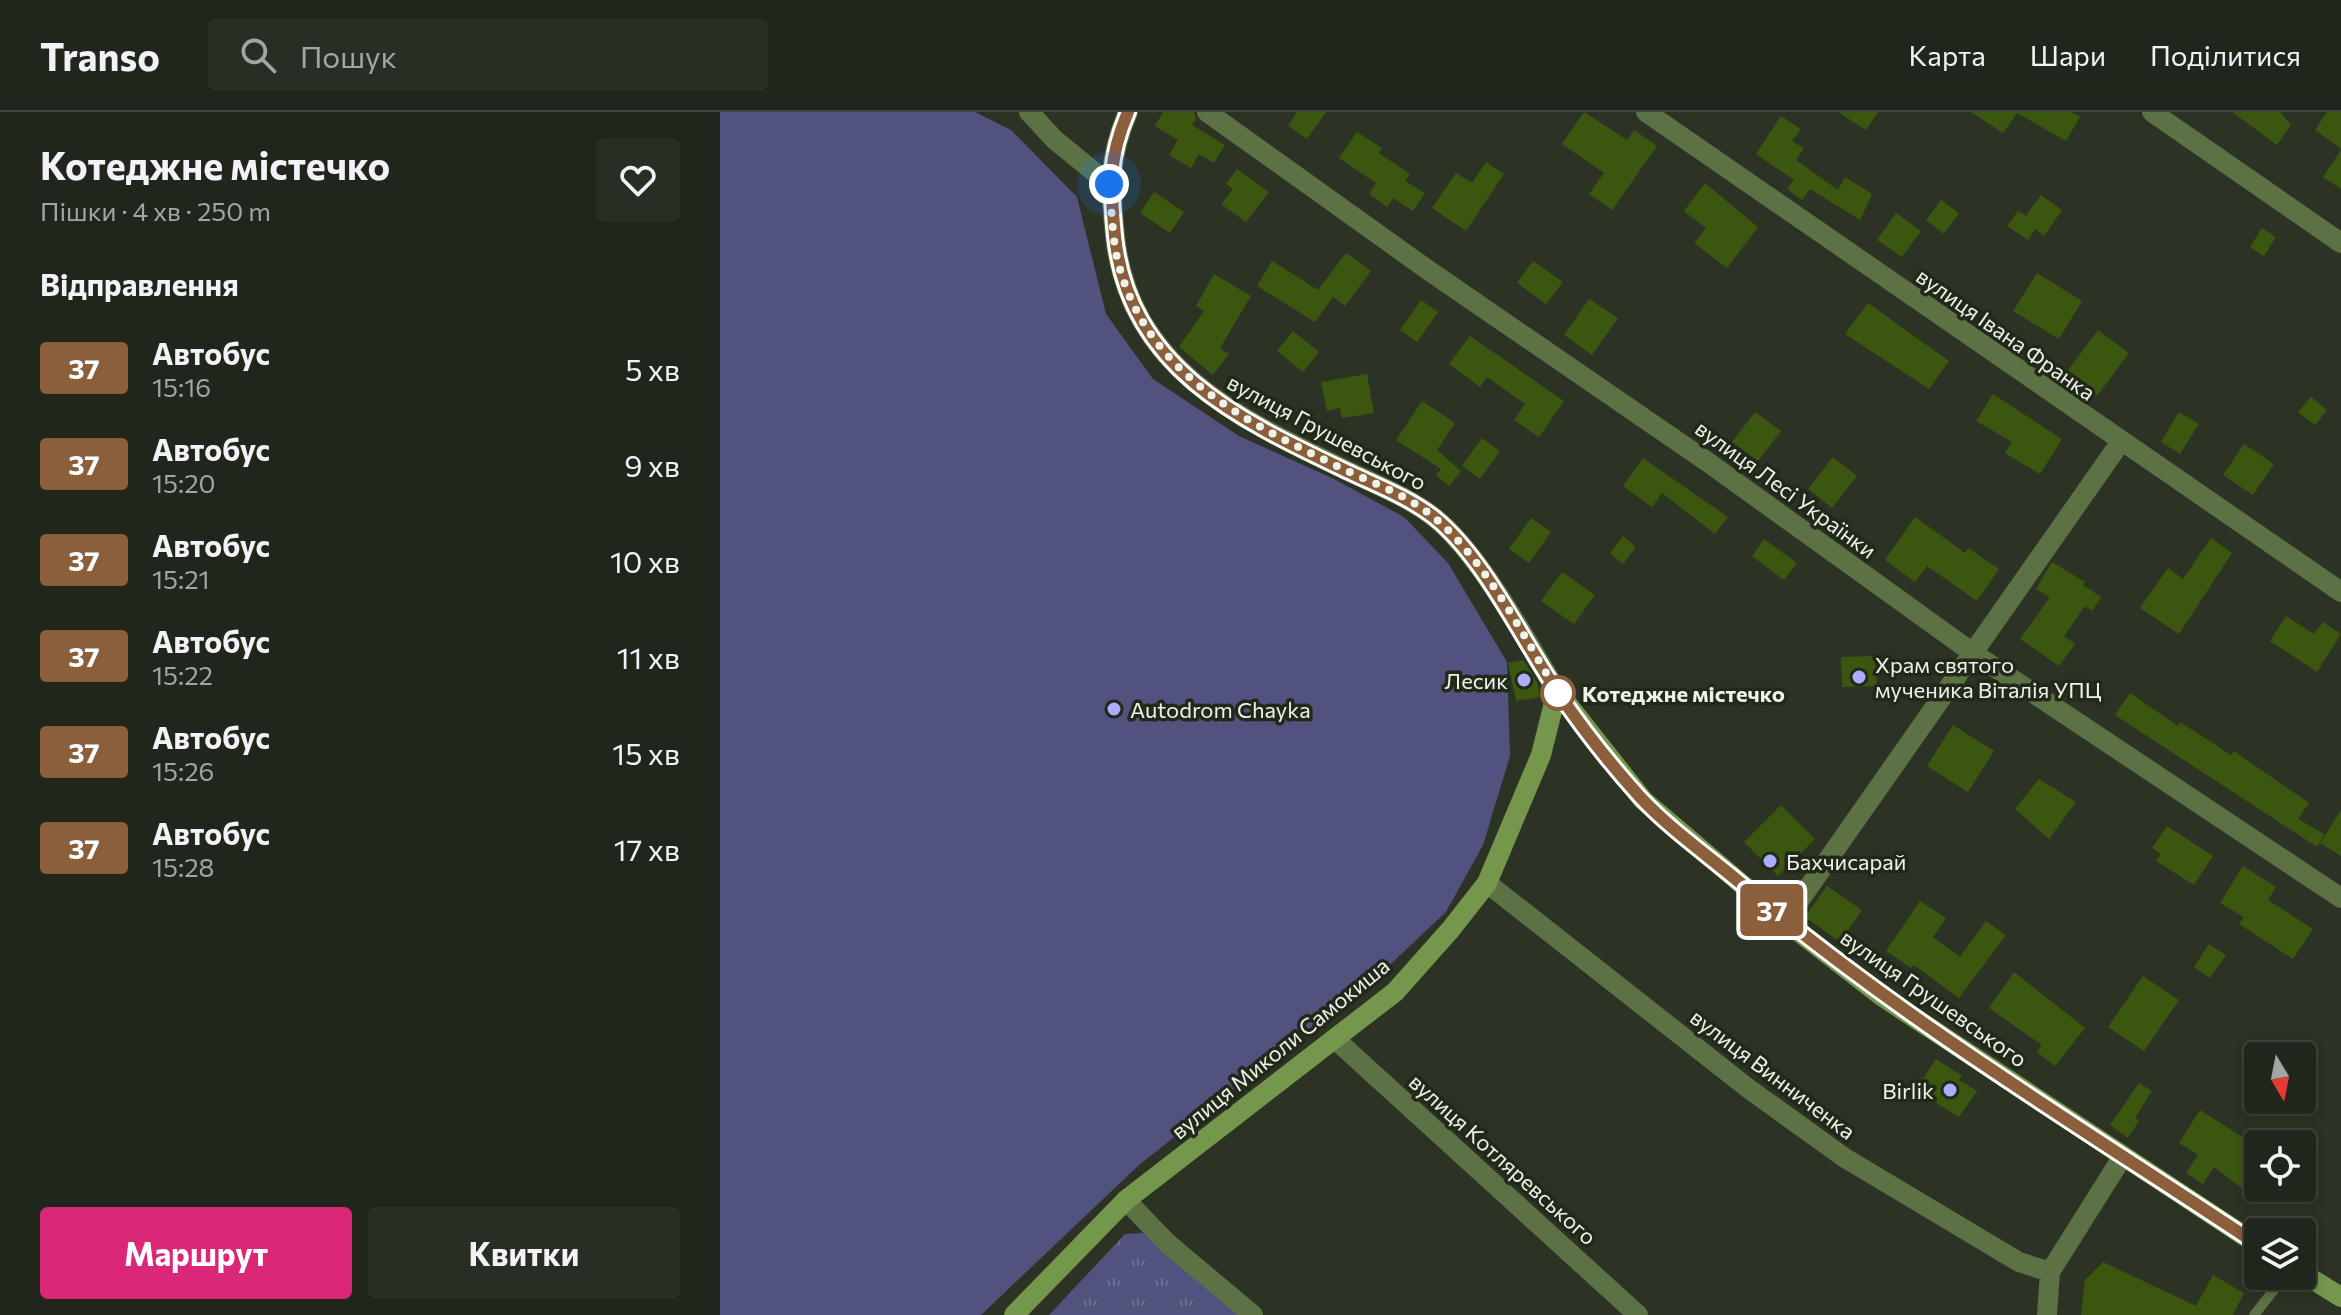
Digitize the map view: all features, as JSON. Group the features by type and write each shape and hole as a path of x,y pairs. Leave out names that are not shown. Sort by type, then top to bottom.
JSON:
{"street":[{"path":"1029,112 1055,140 1109,184"},
{"name":"вулиця Грушевського","path":"1128,112 1113,148 1109,184 1118,261 1136,312 1160,349 1190,382 1264,431 1398,495 1436,518 1458,542 1507,609 1557,691 1643,800 1785,921 1883,997 2244,1236"},
{"name":"вулиця Лесі Українки","path":"1207,112 1428,270 1709,463 1973,653 2341,898"},
{"name":"вулиця Івана Франка","path":"1646,112 2120,443 2341,592"},
{"path":"2152,112 2341,243"},
{"path":"1785,921 2120,443"},
{"name":"вулиця Миколи Самокиша","path":"1014,1315 1126,1200 1395,992 1487,883 1541,755 1557,691"},
{"name":"вулиця Винниченка","path":"1487,883 1749,1089 1845,1158 2019,1262 2050,1272"},
{"name":"вулиця Котляревського","path":"1335,1039 1638,1315"},
{"path":"2047,1315 2050,1272 2123,1156"},
{"path":"1126,1200 1166,1242 1253,1315"},
{"path":"2316,1282 2341,1297"}],"lane":[{"path":"2254,1315 2274,1290"}],"green space":[{"name":"Autodrom Chayka","path":"720,112 975,112 1011,130 1077,197 1106,314 1153,379 1239,436 1334,479 1404,517 1448,563 1507,662 1510,756 1483,845 1446,912 1379,975 1139,1165 981,1315 720,1315"},
{"path":"1143,1233 1239,1315 1049,1315 1125,1234"}],"building":[{"path":"1163,112 1194,112 1196,119 1192,125 1225,145 1214,163 1199,154 1191,168 1169,155 1178,140 1155,126"},
{"path":"1297,112 1326,112 1307,139 1288,126"},
{"path":"1584,112 1627,140 1634,130 1657,146 1612,210 1589,194 1604,173 1562,144"},
{"path":"1838,112 1878,112 1866,130"},
{"path":"1971,112 2071,112 2080,117 2066,141 2017,113 2003,133"},
{"path":"2232,112 2280,112 2291,125 2277,145"},
{"path":"2327,112 2341,112 2341,149 2315,130"},
{"path":"1781,116 1801,129 1792,141 1804,148 1796,160 1838,190 1845,177 1872,194 1860,220 1810,189 1802,200 1787,189 1794,180 1756,154"},
{"path":"1357,132 1382,148 1379,153 1410,174 1405,181 1425,193 1413,211 1393,198 1387,207 1369,194 1376,183 1339,158"},
{"path":"2341,150 2341,189 2323,177"},
{"path":"1486,162 1504,174 1466,231 1432,208 1456,173 1472,183"},
{"path":"1237,169 1269,192 1246,222 1221,204 1233,189 1226,184"},
{"path":"1705,183 1758,227 1727,268 1694,243 1706,228 1684,211"},
{"path":"1154,192 1184,212 1170,233 1140,213"},
{"path":"2041,195 2062,210 2044,236 2035,229 2028,240 2007,226 2018,211 2026,216"},
{"path":"1941,200 1959,213 1944,234 1926,220"},
{"path":"1896,213 1921,231 1902,257 1877,240"},
{"path":"2262,228 2276,237 2264,256 2250,247"},
{"path":"1346,253 1371,271 1345,306 1333,297 1315,322 1257,286 1272,261 1318,290"},
{"path":"1533,261 1563,282 1546,304 1517,283"},
{"path":"2037,273 2082,301 2059,339 2013,311"},
{"path":"1214,274 1251,296 1220,348 1229,354 1213,375 1179,347 1204,311 1196,306"},
{"path":"1589,299 1618,318 1592,355 1564,335"},
{"path":"1421,300 1438,312 1417,342 1400,330"},
{"path":"1868,303 1949,361 1929,389 1845,334"},
{"path":"2098,330 2129,353 2097,396 2066,373"},
{"path":"1293,331 1319,352 1303,372 1277,351"},
{"path":"1470,336 1564,401 1539,437 1514,420 1525,404 1487,377 1480,387 1449,364"},
{"path":"1367,374 1374,413 1342,418 1340,408 1327,411 1321,382"},
{"path":"1993,394 2062,439 2040,474 2005,453 2012,442 1976,421"},
{"path":"2311,397 2327,410 2315,425 2298,412"},
{"path":"1422,401 1455,423 1437,450 1461,471 1449,486 1436,475 1441,469 1396,440"},
{"path":"1755,412 1781,431 1758,461 1732,442"},
{"path":"2179,412 2199,424 2180,454 2161,442"},
{"path":"1482,438 1500,451 1480,479 1462,466"},
{"path":"2244,444 2274,464 2253,495 2223,475"},
{"path":"1833,457 1857,476 1832,508 1808,489"},
{"path":"1643,458 1728,517 1715,534 1662,493 1652,507 1623,486"},
{"path":"1915,517 1965,553 1968,548 1999,569 1977,601 1927,566 1915,582 1885,560"},
{"path":"1531,518 1551,532 1529,563 1509,549"},
{"path":"1623,536 1636,547 1623,564 1610,553"},
{"path":"2211,538 2232,553 2179,634 2140,608 2168,568 2183,579"},
{"path":"1764,539 1797,563 1784,580 1752,556"},
{"path":"2052,562 2085,582 2083,585 2101,597 2092,611 2085,606 2064,636 2075,644 2059,666 2020,639 2050,597 2036,589"},
{"path":"1562,572 1595,595 1574,624 1541,601"},
{"path":"2286,616 2314,634 2323,622 2341,634 2317,672 2270,641"},
{"name":"Храм святого мученика Віталія УПЦ","path":"1875,656 1877,686 1842,687 1841,657"},
{"name":"Лесик","path":"1523,660 1537,682 1540,697 1516,701 1508,663"},
{"path":"2130,693 2178,726 2180,722 2231,755 2234,751 2309,803 2298,819 2324,834 2317,847 2115,715"},
{"path":"1953,725 1994,751 1968,792 1927,766"},
{"path":"2039,779 2076,802 2049,839 2015,809"},
{"path":"1781,805 1815,839 1778,876 1744,842"},
{"path":"2341,810 2341,856 2320,843"},
{"path":"2167,826 2213,856 2194,885 2156,861 2161,854 2152,848"},
{"path":"2243,866 2276,887 2268,900 2313,929 2293,959 2239,924 2244,917 2220,903"},
{"path":"1827,886 1862,910 1840,942 1805,917"},
{"path":"1920,901 1946,918 1933,937 1960,957 1986,921 2006,935 1959,998 1914,965 1911,968 1886,951"},
{"path":"2209,944 2226,955 2210,978 2194,967"},
{"path":"2014,972 2085,1028 2055,1066 2037,1052 2042,1045 1989,1008"},
{"path":"2143,976 2179,1000 2144,1051 2108,1027"},
{"path":"1936,1059 1962,1076 1959,1080 1977,1091 1959,1117 1916,1090"},
{"path":"2139,1083 2152,1091 2135,1118 2139,1121 2128,1138 2110,1125"},
{"path":"2200,1110 2244,1138 2244,1190 2214,1167 2203,1184 2186,1173 2198,1155 2179,1143"},
{"path":"2103,1262 2196,1306 2213,1275 2244,1293 2233,1315 2081,1315 2085,1280"}],"bus line":[{"name":"37","path":"1128,112 1113,148 1109,184 1118,261 1136,312 1160,349 1190,382 1264,431 1398,495 1436,518 1458,542 1507,609 1557,691 1643,800 1785,921 1883,997 2244,1236"}],"place":[{"name":"Храм святого мученика Віталія УПЦ","path":"1859,677"},
{"name":"Лесик","path":"1524,680"},
{"name":"Котеджне містечко","path":"1558,693"},
{"name":"Autodrom Chayka","path":"1114,709"},
{"name":"Бахчисарай","path":"1770,861"},
{"name":"Birlik","path":"1950,1090"}],"route":[{"path":"1109,184 1118,261 1136,312 1160,349 1190,382 1215,401 1264,431 1398,495 1436,518 1458,542 1507,609 1558,693"}]}
